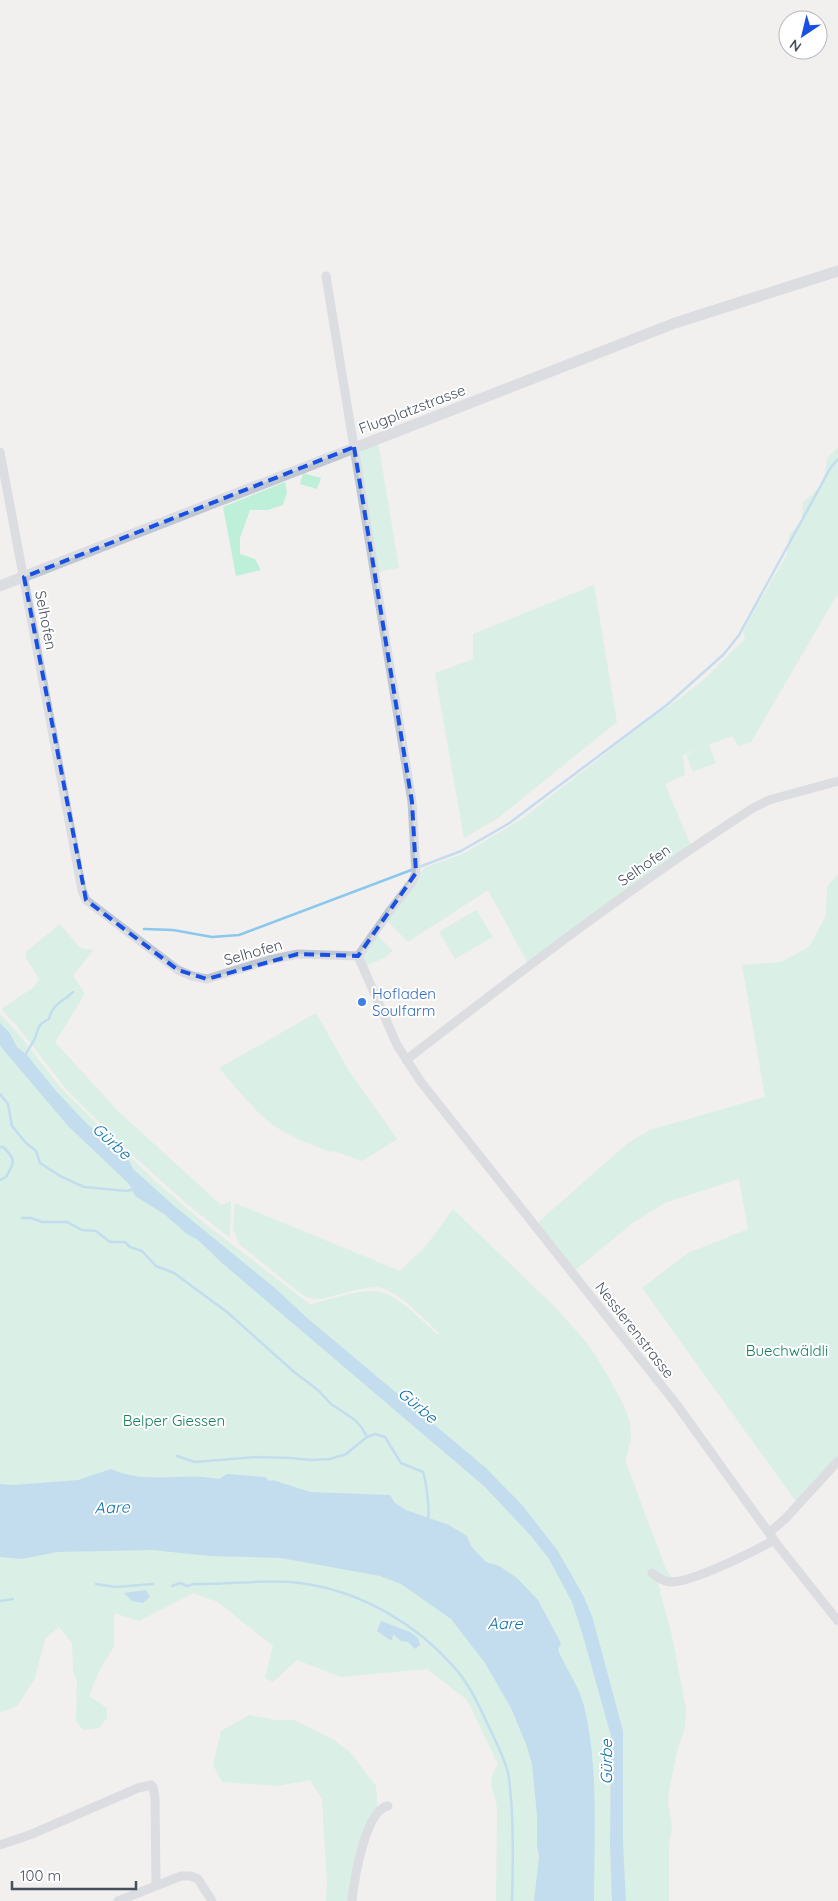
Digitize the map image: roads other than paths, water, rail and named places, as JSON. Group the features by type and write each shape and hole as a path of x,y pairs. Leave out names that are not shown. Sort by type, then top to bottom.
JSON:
{"street":[{"name":"Flugplatzstrasse","path":"0,586 674,323 838,271"},
{"path":"326,276 367,536 390,658 412,802 415,868 412,882 358,956 372,985 382,1014 406,1060"},
{"name":"Selhofen","path":"0,452 82,890 86,900 178,970 192,976 207,979 269,960 298,954 358,956"},
{"name":"Selhofen","path":"406,1060 634,887 752,808 769,800 838,780"},
{"name":"Nesslerenstrasse","path":"406,1060 448,1117 677,1405 772,1537 838,1621"},
{"path":"652,1573 663,1580 677,1581 715,1568 772,1537 785,1519 838,1461"},
{"path":"0,1845 32,1834 138,1788 151,1785 155,1798 156,1885"},
{"path":"352,1901 357,1862 362,1845 376,1815 384,1806 388,1806"},
{"path":"118,1901 181,1876 195,1877 201,1882 212,1901"}],"water":[{"path":"0,1023 9,1032 17,1047 26,1054 57,1092 88,1125 129,1161 133,1169 172,1204 276,1289 306,1317 486,1468 522,1505 558,1551 584,1597 593,1619 623,1731 623,1844 626,1901 612,1901 610,1845 611,1736 572,1602 549,1559 531,1536 485,1487 222,1263 198,1240 187,1234 164,1214 135,1196 129,1184 68,1126 2,1048 0,1045"},
{"name":"Aare","path":"111,1469 124,1474 151,1477 205,1477 219,1479 227,1474 265,1477 269,1481 273,1480 310,1492 390,1495 395,1503 406,1510 449,1525 467,1536 471,1546 486,1562 499,1566 517,1578 538,1600 561,1643 558,1650 579,1691 584,1706 589,1729 594,1778 594,1901 534,1901 539,1856 532,1764 511,1708 485,1663 451,1619 401,1584 380,1576 281,1558 209,1556 153,1550 57,1552 22,1559 0,1557 0,1484 13,1485 78,1480"},
{"path":"146,1590 150,1597 143,1603 132,1601 124,1593"},
{"path":"381,1621 410,1632 418,1638 420,1645 415,1649 408,1642 401,1641 394,1635 393,1639 390,1640 377,1631"}],"waterway":[{"path":"419,867 461,851 508,824 668,704 724,654 739,635 831,467 838,459"},
{"path":"144,929 173,930 212,937 239,935 414,869"},
{"path":"24,1057 34,1041 40,1025 49,1019 56,1006 73,992"},
{"path":"0,1094 8,1104 12,1126 25,1142 36,1151 40,1163 60,1176 84,1187 127,1191 134,1189"},
{"path":"0,1147 7,1151 13,1161 6,1177 0,1180"},
{"path":"22,1218 31,1218 42,1222 67,1222 82,1230 96,1231 110,1242 125,1242 130,1247 142,1251 156,1266 174,1273 227,1312 293,1371 319,1391 331,1404 355,1420 367,1437"},
{"path":"177,1456 195,1462 256,1457 311,1460 330,1459 346,1454 367,1437 375,1434 385,1437 401,1463 423,1472 428,1519"},
{"path":"172,1586 180,1583 187,1586 194,1584 293,1582 328,1588 368,1603 387,1613 405,1624 438,1651 459,1673 469,1687 502,1755 509,1776 513,1825 512,1901"},
{"path":"96,1584 116,1587 153,1584"},
{"path":"0,1601 13,1599"}],"place":[{"name":"Hofladen Soulfarm","path":"362,1002"}],"water label":[{"name":"Gürbe","path":"112,1141"},
{"name":"Gürbe","path":"418,1405"},
{"name":"Gürbe","path":"606,1762"}],"park label":[{"name":"Buechwäldli","path":"787,1350"},
{"name":"Belper Giessen","path":"174,1420"}]}
